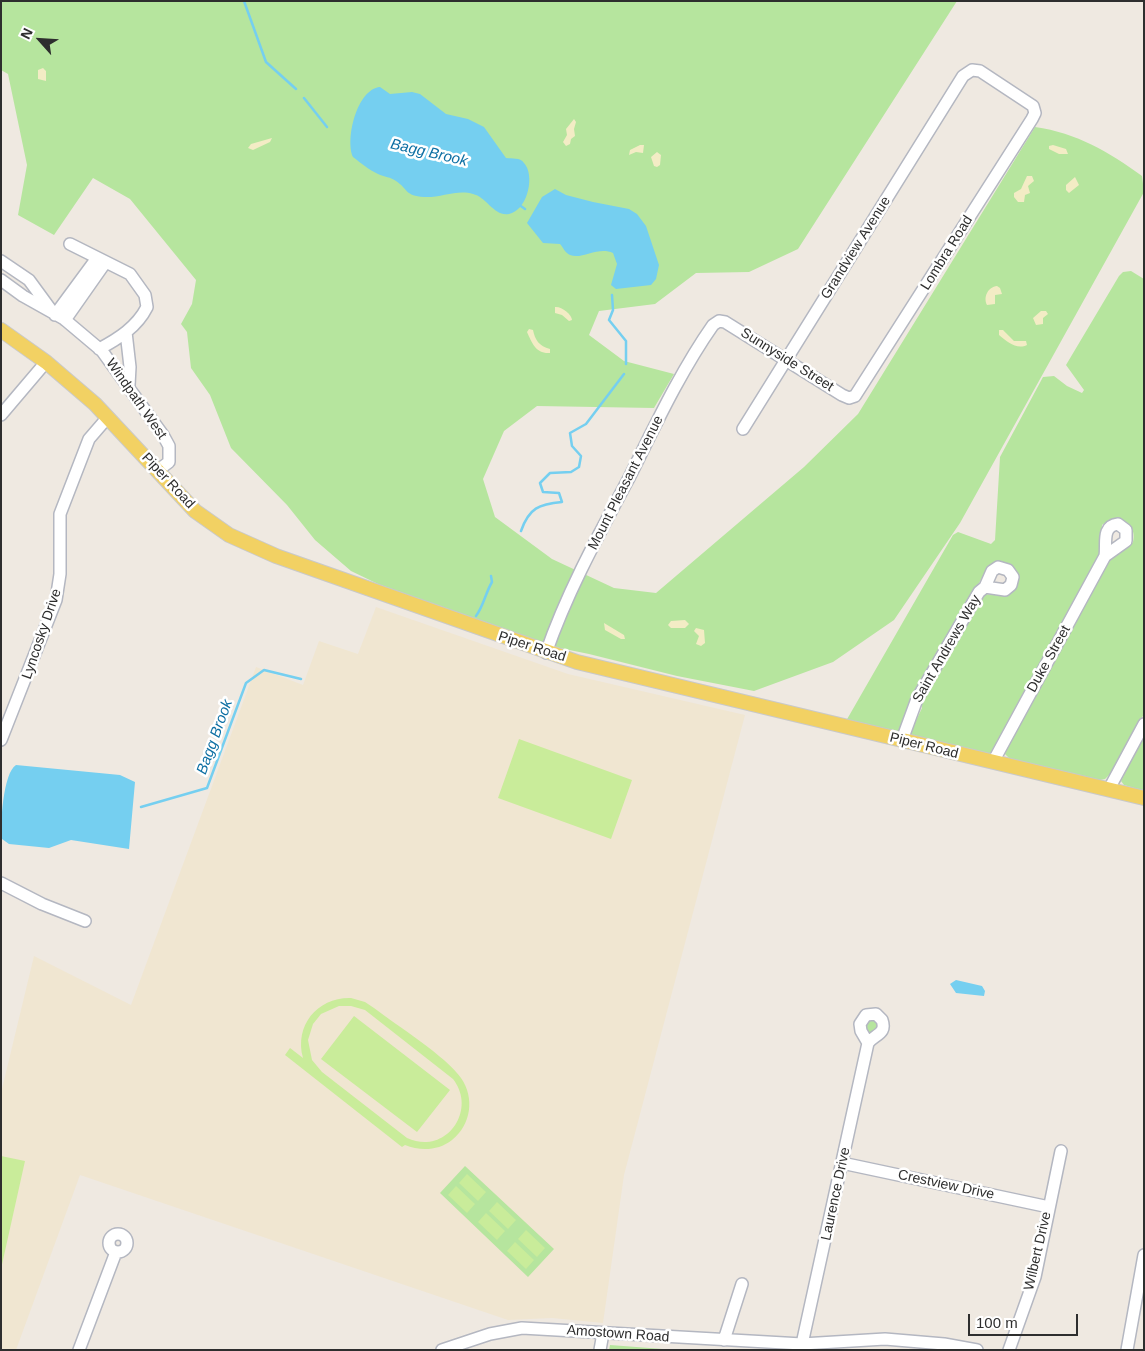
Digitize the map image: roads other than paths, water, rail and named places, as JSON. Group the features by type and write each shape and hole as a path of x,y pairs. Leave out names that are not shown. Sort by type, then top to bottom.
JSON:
{"main road":[{"name":"Piper Road","path":"1,330 46,362 108,416 182,499 202,517 246,544 546,652 622,673 1144,798"}],"street":[{"name":"Lombra Road","path":"855,396 1035,113 1034,108 988,75 972,70"},
{"name":"Grandview Avenue","path":"743,429 963,76 972,70"},
{"path":"70,244 130,274 144,295 148,307 144,314 126,332 100,349"},
{"name":"Windpath West","path":"1,261 29,280 60,317"},
{"path":"60,317 101,261"},
{"name":"Windpath West","path":"1,280 23,296 60,317 100,349 128,385 169,446 169,462 157,471"},
{"name":"Sunnyside Street","path":"719,321 728,324 846,397 855,396"},
{"name":"Mount Pleasant Avenue","path":"546,652 590,552 673,392 711,327 719,321"},
{"path":"126,332 130,367 128,385"},
{"path":"1,415 46,362"},
{"name":"Lyncosky Drive","path":"1,740 56,600 60,574 60,514 90,439 108,416"},
{"name":"Duke Street","path":"993,762 1105,556"},
{"name":"Saint Andrews Way","path":"902,740 917,699 979,592 985,587"},
{"path":"1109,789 1144,724"},
{"path":"1,883 42,904 85,921"},
{"name":"Laurence Drive","path":"802,1344 868,1043"},
{"name":"Wilbert Drive","path":"1009,1350 1035,1277 1061,1151"},
{"name":"Crestview Drive","path":"842,1163 1049,1207"},
{"path":"80,1350 116,1252"},
{"path":"1127,1350 1144,1255"},
{"path":"724,1340 742,1284"},
{"name":"Amostown Road","path":"442,1350 490,1334 516,1329 540,1328 602,1334 802,1344 885,1339 976,1350"},
{"path":"600,1350 602,1334"}],"water":[{"path":"380,87 390,94 412,92 420,94 446,114 468,119 484,127 506,158 520,160 527,168 529,175 528,190 526,198 518,210 512,213 501,213 478,196 467,193 430,197 413,195 394,180 380,175 353,157 351,149 352,127 359,105 372,90"},
{"path":"555,189 566,195 629,209 637,214 646,226 659,265 656,279 651,285 616,289 611,285 617,264 613,253 602,251 575,256 567,253 560,244 543,243 527,223 542,197"},
{"path":"16,765 120,775 135,782 129,849 71,840 49,848 9,844 2,839 2,812 5,788 8,778"},
{"path":"956,980 982,986 985,991 984,996 956,993 950,984"}],"waterway":[{"name":"Bagg Brook","path":"244,1 266,62 296,89"},
{"name":"Bagg Brook","path":"304,98 327,127"},
{"name":"Bagg Brook","path":"518,204 525,209"},
{"name":"Bagg Brook","path":"612,295 613,310 609,320 626,341 626,364"},
{"name":"Bagg Brook","path":"521,531 531,512 547,504 562,502 559,493 543,492 540,483 550,473 571,472 579,467 581,456 572,446 570,433 586,424 624,374"},
{"name":"Bagg Brook","path":"476,616 492,582 491,576"},
{"name":"Bagg Brook","path":"141,807 207,788 246,683 264,670 301,679"}]}
